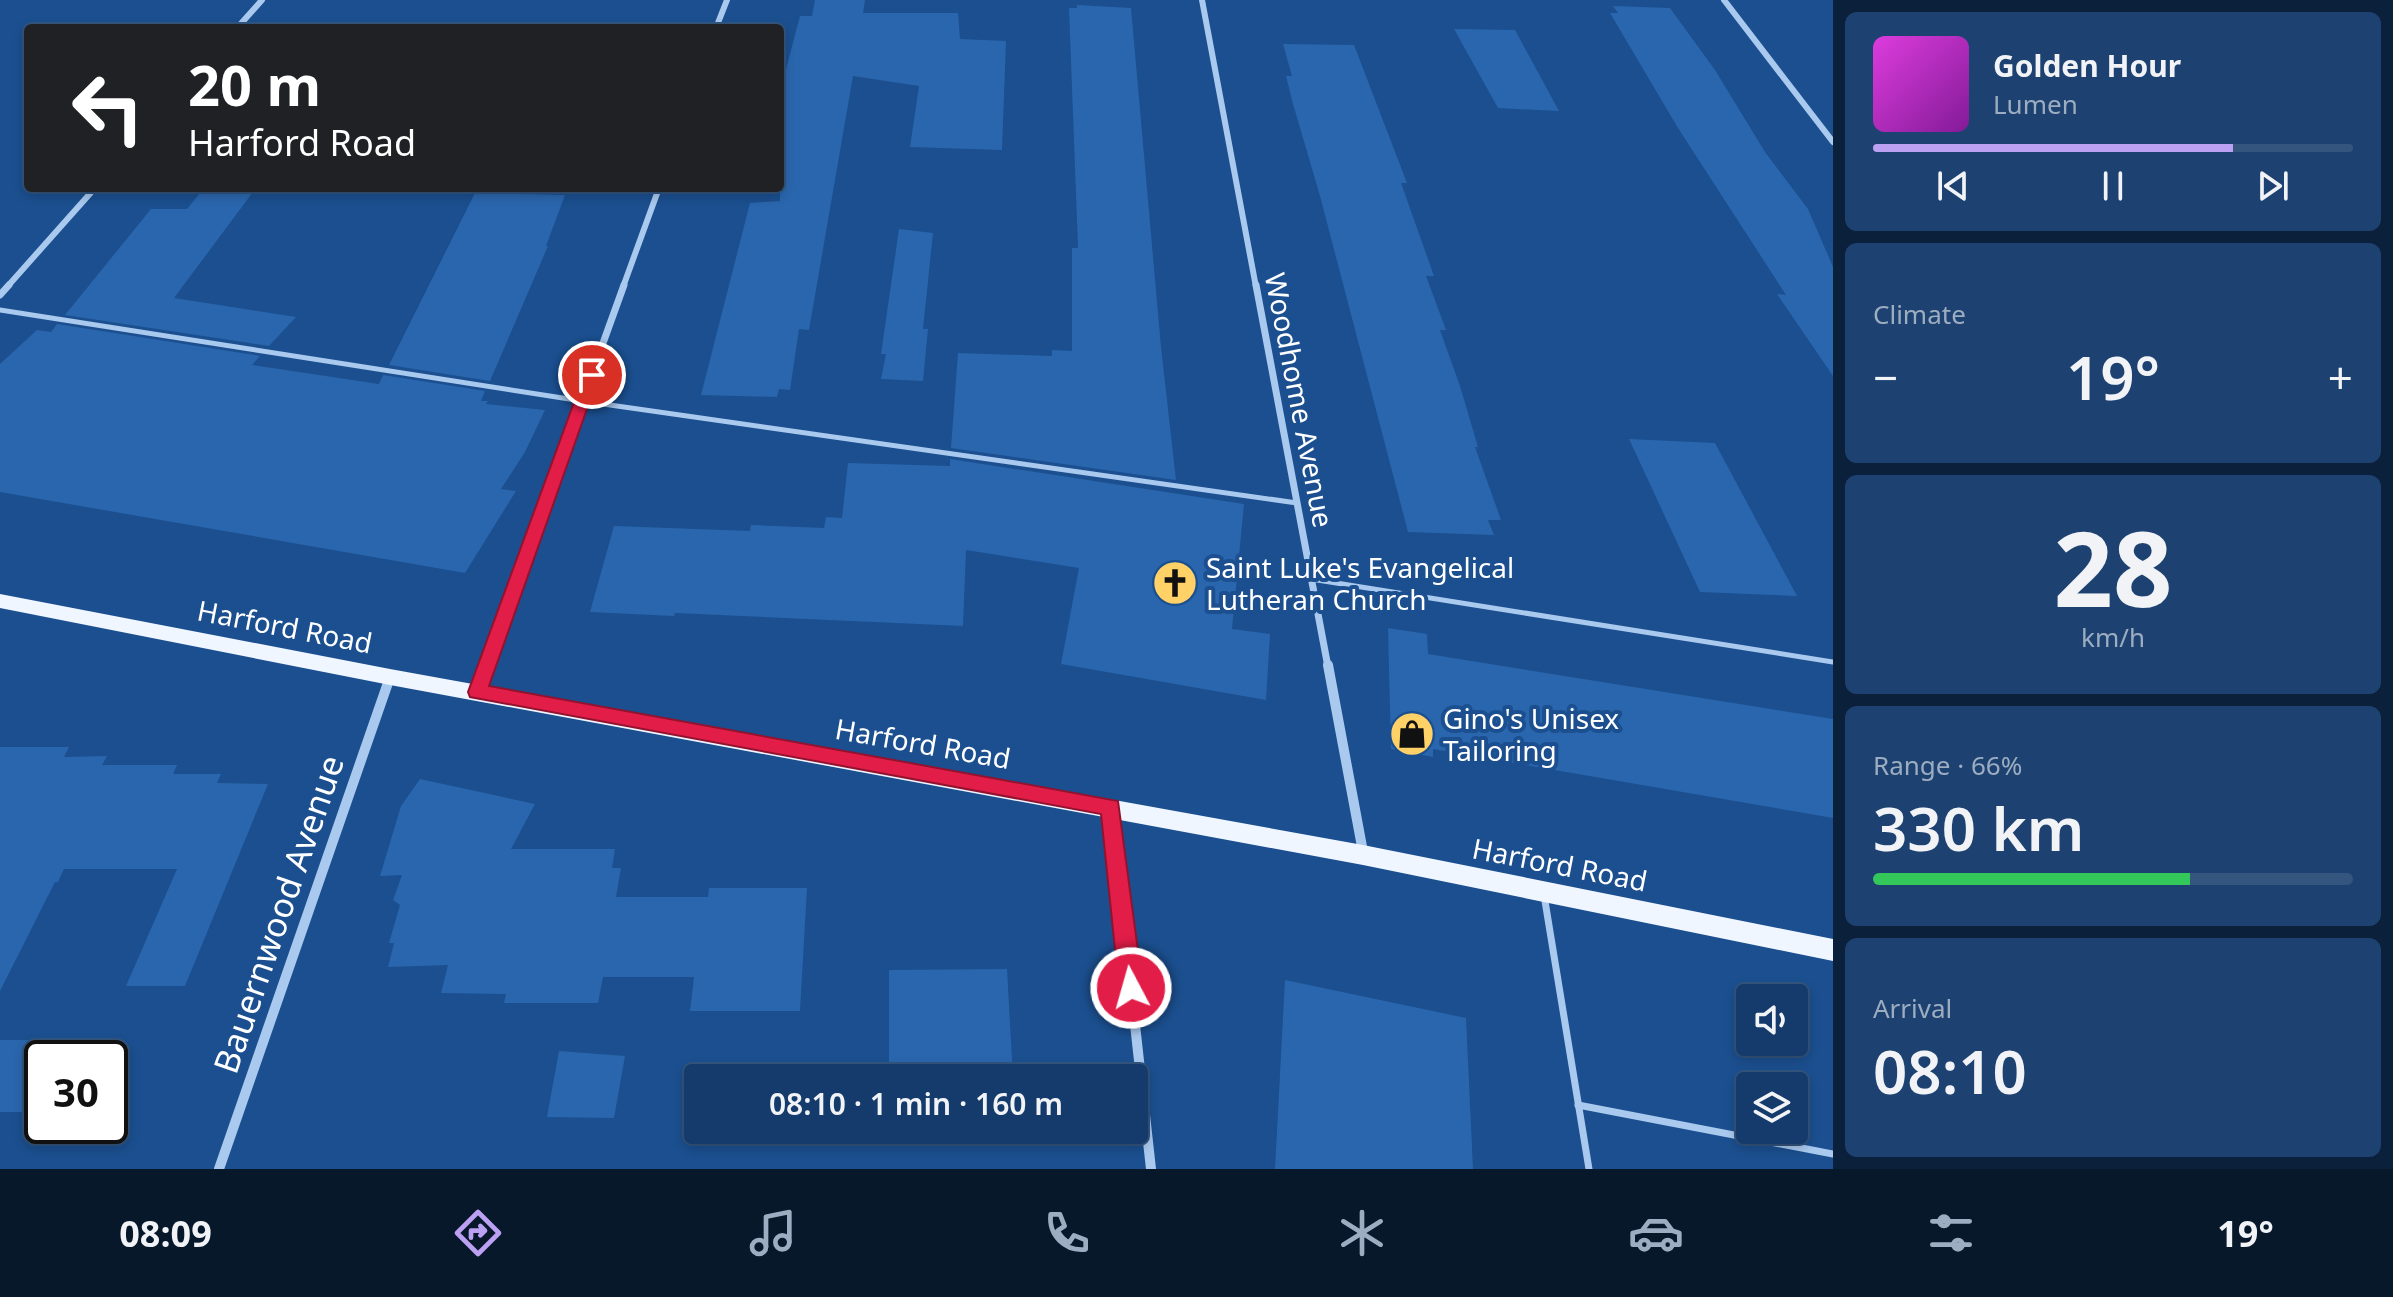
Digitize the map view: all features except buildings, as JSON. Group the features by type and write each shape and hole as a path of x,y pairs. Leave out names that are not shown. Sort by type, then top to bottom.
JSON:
{"main road":[{"name":"Harford Road","path":"0,601 390,677 1111,807 1833,950"}],"street":[{"path":"241,24 262,0"},
{"path":"718,24 727,0"},
{"name":"Woodhome Avenue","path":"1202,0 1363,855"},
{"path":"1724,0 1833,142"},
{"path":"0,295 91,192"},
{"path":"477,692 658,192"},
{"name":"Bauernwood Avenue","path":"219,1169 390,677"},
{"path":"1111,807 1151,1169"}],"lane":[{"path":"0,310 582,401 1297,503"},
{"path":"1311,579 1833,662"},
{"path":"1543,891 1589,1169"},
{"path":"1578,1105 1833,1154"}],"place":[{"name":"Saint Luke's Evangelical Lutheran Church","path":"1175,583"},
{"name":"Gino's Unisex Tailoring","path":"1412,734"}],"route":[{"path":"592,375 477,692 1111,807 1131,988"}]}
